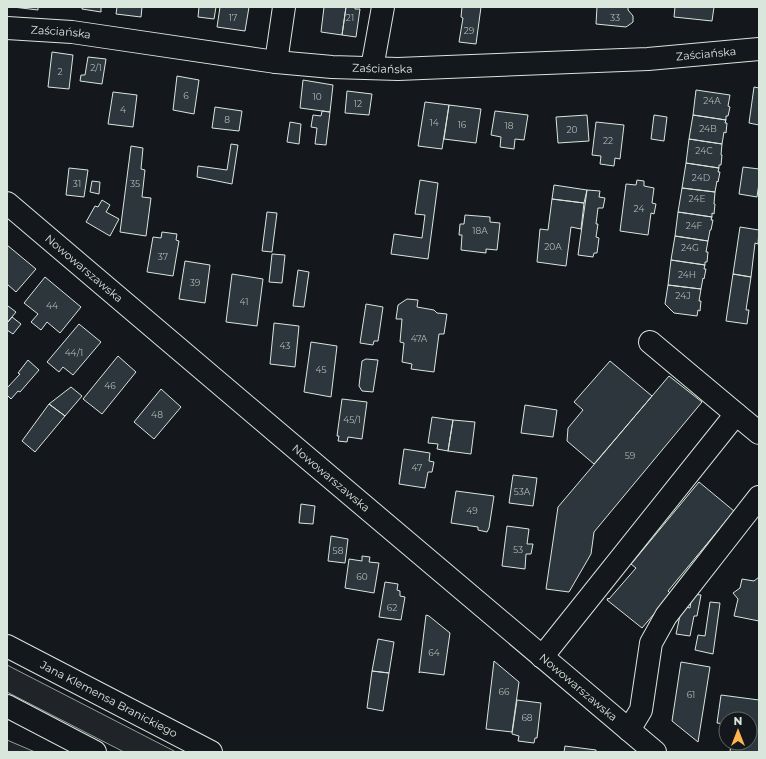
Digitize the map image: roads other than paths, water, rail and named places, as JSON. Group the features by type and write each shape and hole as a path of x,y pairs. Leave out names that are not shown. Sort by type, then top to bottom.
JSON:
{"street":[{"path":"276,62 284,7"},
{"path":"372,68 383,7"},
{"name":"Zaściańska","path":"7,28 72,32 276,62 332,67 457,67 648,58 759,49"},
{"name":"Nowowarszawska","path":"7,203 655,752"},
{"path":"650,342 759,433"},
{"path":"542,657 736,414"},
{"path":"629,730 641,710 651,643 666,616 759,497"},
{"name":"Jana Klemensa Branickiego","path":"7,646 211,752"},
{"path":"7,706 95,752"}]}
